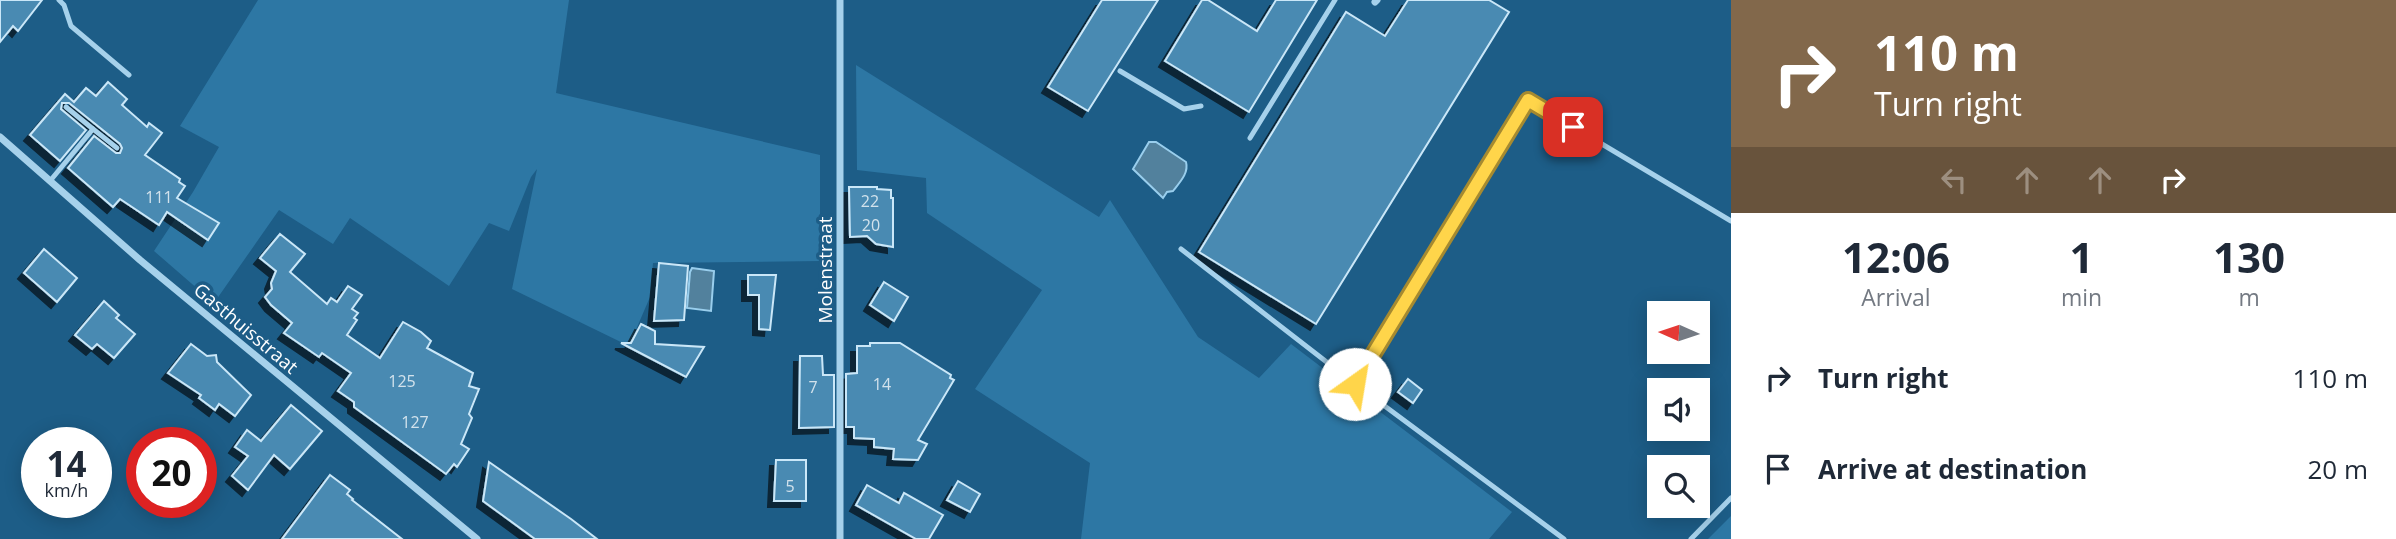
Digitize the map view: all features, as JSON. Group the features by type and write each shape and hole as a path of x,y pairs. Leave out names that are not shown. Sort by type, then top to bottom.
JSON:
{"street":[{"name":"Molenstraat","path":"840,0 840,539"},
{"name":"Gasthuisstraat","path":"0,137 139,260 477,539"}],"lane":[{"path":"59,0 64,5 71,26 129,75"},
{"path":"1250,138 1335,0"},
{"path":"1120,71 1184,109 1201,106"},
{"path":"1355,384 1528,100 1731,221"},
{"path":"66,107 117,148"},
{"path":"50,181 93,129"},
{"path":"1181,249 1355,384 1564,539"},
{"path":"1691,539 1731,498"}],"shaded area":[{"path":"258,0 569,0 556,93 820,155 820,261 653,263 650,297 629,346 512,289 537,169 531,177 509,231 489,223 449,286 350,218 333,244 279,210 214,303 154,251 219,147 180,126"},
{"path":"856,65 1099,217 1110,200 1198,337 1259,378 1291,344 1512,512 1489,539 1081,539 1090,463 975,389 1042,290 927,213 926,178 857,170"},
{"path":"1149,142 1156,142 1186,162 1183,177 1173,191 1167,192 1163,198 1133,169"},
{"path":"692,268 714,271 711,311 687,308"},
{"path":"1731,516 1731,539 1708,539"}],"building":[{"path":"0,0 42,0 18,31 13,26 0,42"},
{"path":"1102,0 1158,0 1088,111 1048,87"},
{"path":"1202,0 1208,0 1257,31 1276,0 1317,0 1249,112 1165,61"},
{"path":"1408,0 1489,0 1509,12 1316,324 1199,252 1346,12 1385,36"},
{"path":"108,82 127,99 122,105 147,127 149,123 162,133 145,155 180,179 179,182 185,186 177,198 219,223 208,240 167,212 159,225 120,199 113,207 68,168 94,136 116,153 120,153 122,148 69,103 62,103 61,109 86,130 60,161 30,135 65,94 74,102 86,88 96,96"},
{"path":"849,187 891,190 893,247 876,244 867,236 850,237"},
{"path":"280,234 305,254 290,272 327,304 331,298 337,302 348,286 362,295 352,309 358,313 354,318 357,320 347,335 380,358 403,322 431,341 427,348 473,373 469,386 479,389 469,414 472,418 461,444 469,449 457,467 454,464 446,474 354,407 354,402 338,391 351,373 322,353 319,357 284,333 292,323 265,297 272,289 271,283 276,271 260,258"},
{"path":"44,249 77,278 57,302 24,273"},
{"path":"659,263 688,266 684,320 654,321"},
{"path":"748,275 776,275 770,330 759,329 759,295 748,295"},
{"path":"884,282 908,297 894,321 870,305"},
{"path":"104,301 119,315 116,318 135,334 114,358 97,344 92,349 75,335"},
{"path":"641,324 655,331 655,344 704,347 686,377 621,343 631,343"},
{"path":"870,343 900,343 951,375 950,378 954,380 918,440 927,444 918,460 893,459 894,449 874,447 874,439 854,438 854,427 846,427 846,374 857,373 857,346 870,346"},
{"path":"191,344 207,356 216,355 217,362 251,395 235,416 219,404 215,410 199,398 201,395 168,373"},
{"path":"800,356 822,356 823,375 834,375 834,427 799,428"},
{"path":"1408,379 1422,390 1413,403 1398,392"},
{"path":"291,405 322,431 290,469 274,455 248,490 232,476 248,456 235,447 247,430 261,441"},
{"path":"776,460 806,460 806,501 774,501"},
{"path":"489,462 597,539 535,539 483,501"},
{"path":"330,475 350,490 347,494 352,500 402,539 282,539"},
{"path":"958,481 980,494 970,512 947,500"},
{"path":"867,485 899,503 904,493 943,515 929,539 916,539 856,505"}],"route":[{"path":"1355,384 1528,100 1573,127"}]}
